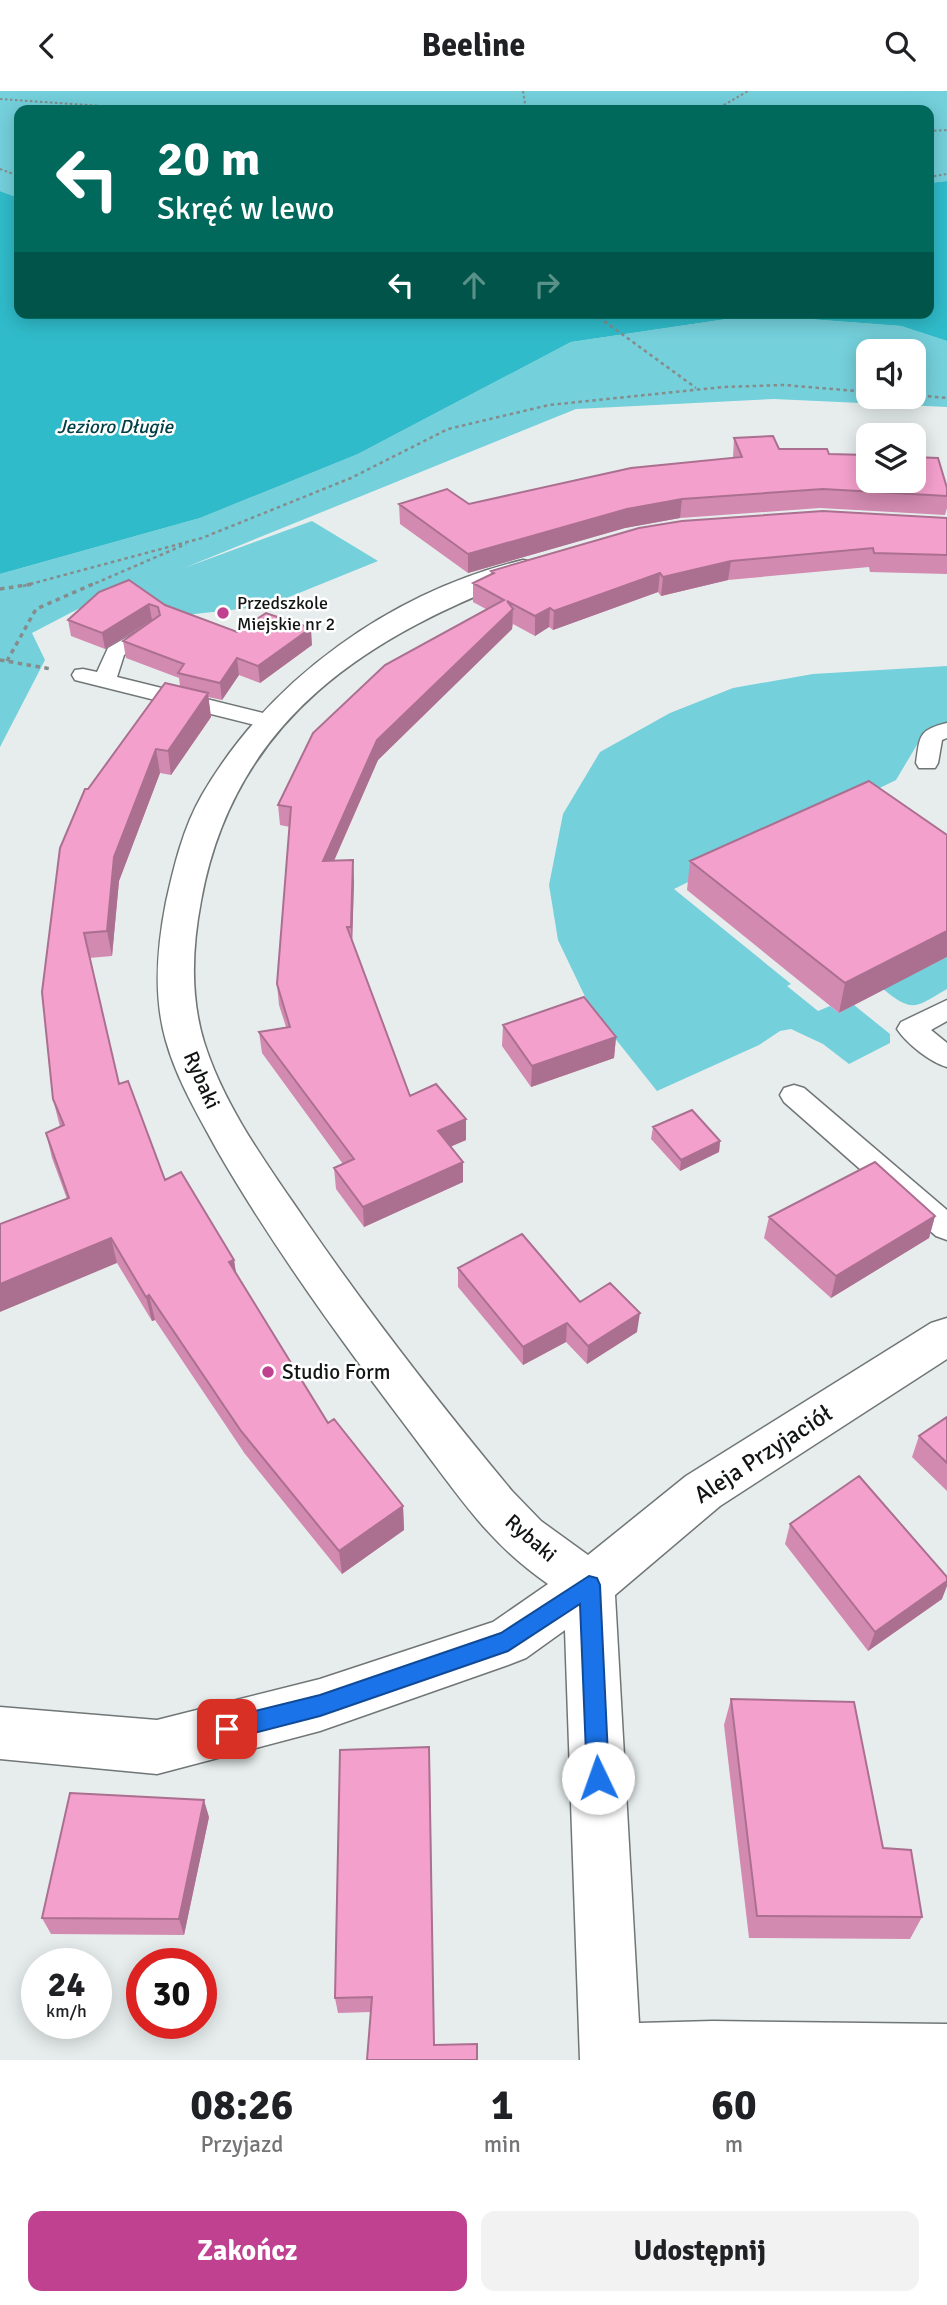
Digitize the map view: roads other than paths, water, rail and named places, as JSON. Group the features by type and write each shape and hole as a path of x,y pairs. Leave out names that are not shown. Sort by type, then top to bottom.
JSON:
{"street":[{"name":"Rybaki","path":"558,558 480,581 440,597 371,637 306,683 267,721 210,808 181,898 175,964 181,1030 200,1084 250,1173 358,1329 516,1530 589,1585"},
{"name":"Aleja Przyjaciół","path":"0,1733 157,1747 320,1705 508,1641 589,1585 703,1491 947,1336"},
{"path":"589,1585 611,2057 713,2051 947,2054"}],"lane":[{"path":"104,681 115,652 151,629"},
{"path":"83,675 267,721"},
{"path":"927,763 931,736 947,730"},
{"path":"947,1009 911,1029 947,1057"},
{"path":"794,1095 947,1228"}],"water":[{"name":"Jezioro Długie","path":"947,181 947,341 901,326 807,319 934,319 934,182"},
{"name":"Jezioro Długie","path":"0,191 14,196 14,319 727,319 571,342 358,454 200,518 0,574"}],"place":[{"name":"Przedszkole Miejskie nr 2","path":"223,613"},
{"name":"Studio Form","path":"268,1372"}]}
